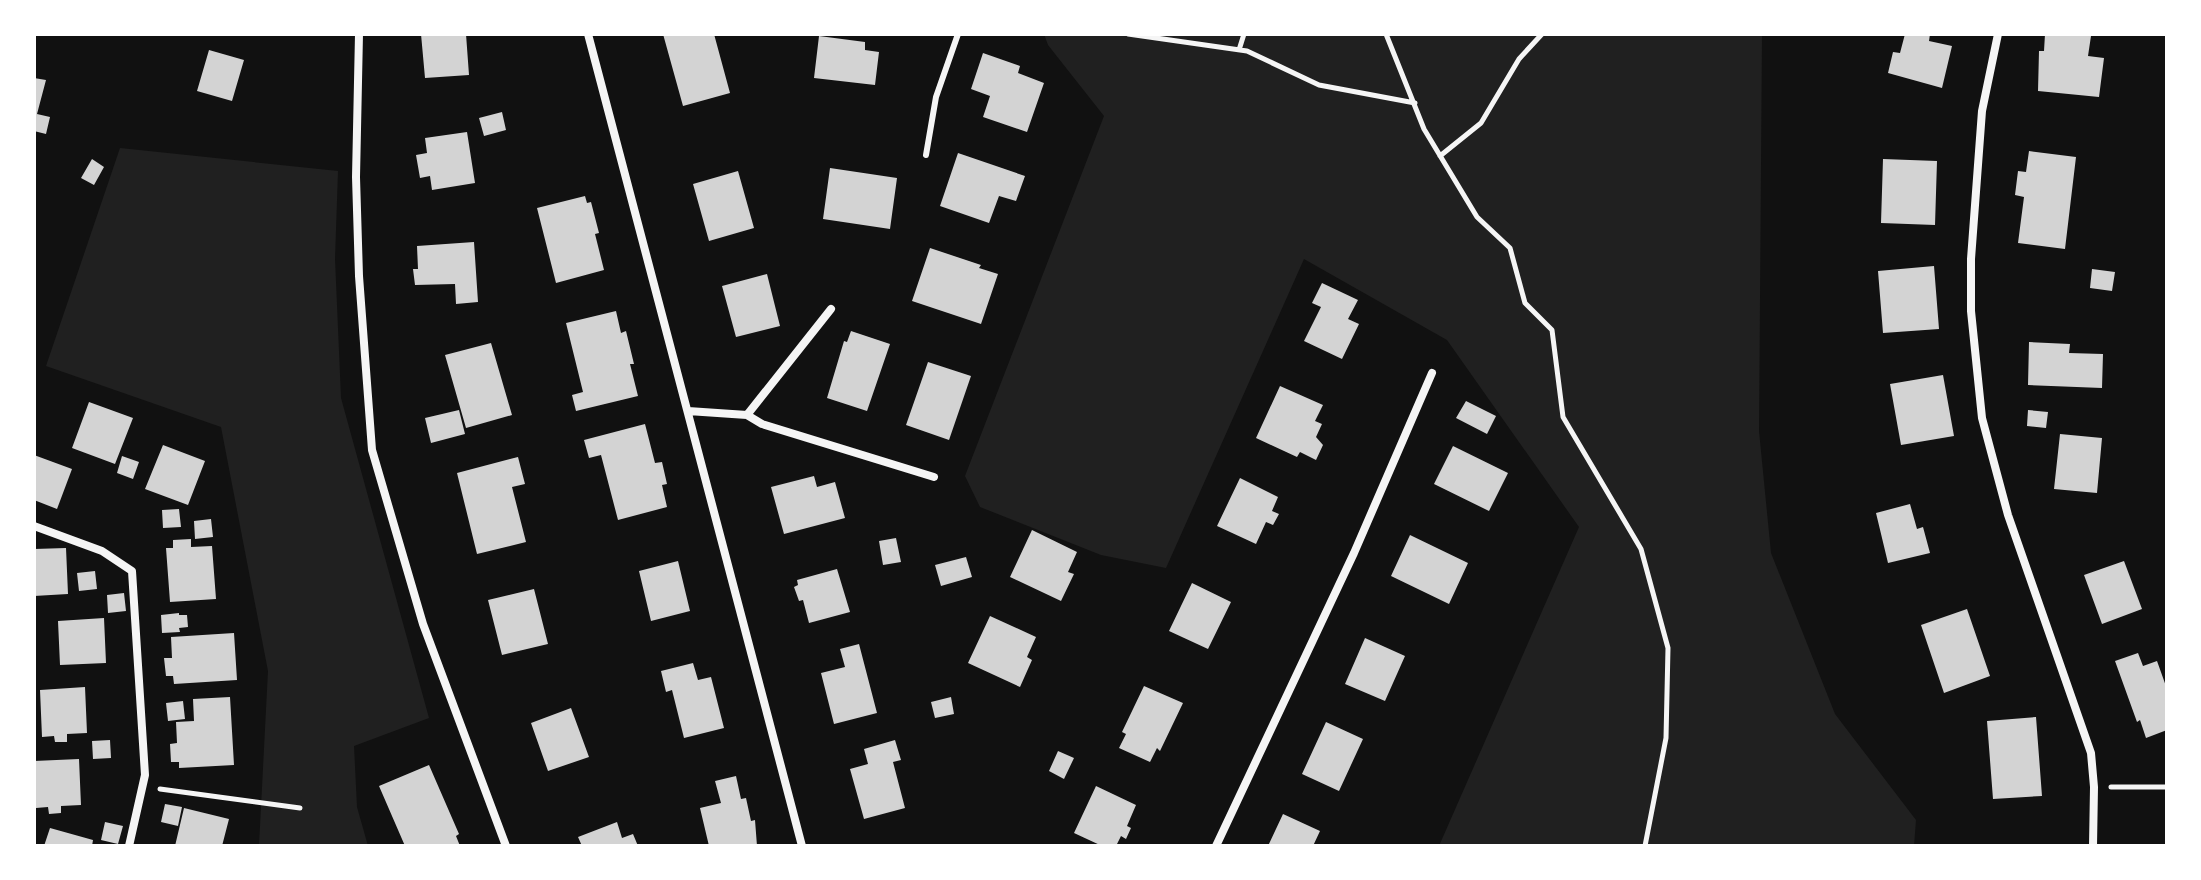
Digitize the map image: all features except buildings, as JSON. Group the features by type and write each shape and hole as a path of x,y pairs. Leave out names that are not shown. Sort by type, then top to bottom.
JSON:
{"street":[{"path":"359,34 356,177 359,276 372,450 423,624 506,846"},
{"path":"588,34 802,846"},
{"path":"1998,34 1982,111 1971,259 1971,311 1982,418 2008,515 2091,753 2093,846"},
{"path":"747,415 831,309"},
{"path":"1216,846 1354,553 1432,373"},
{"path":"688,411 747,415 762,424 934,477"},
{"path":"34,526 102,551 132,571 144,736 143,786 129,846"}],"lane":[{"path":"926,155 936,97 958,34"}],"path":[{"path":"1128,34 1247,51 1319,85 1416,103"},
{"path":"1239,50 1244,34"},
{"path":"1386,34 1424,129 1477,217 1510,248 1525,303 1552,330 1563,417 1641,549 1668,648 1666,738 1645,846"},
{"path":"1440,156 1481,123 1519,59 1542,34"},
{"path":"143,786 300,808"},
{"path":"2094,787 2167,787"}],"shaded area":[{"path":"1044,34 1762,34 1759,431 1771,553 1835,714 1916,820 1914,846 1439,846 1579,527 1447,340 1304,259 1166,568 1101,555 980,507 965,476 1104,116 1048,45"},
{"path":"120,148 338,171 335,259 341,398 429,718 354,746 357,807 368,846 259,846 268,671 221,427 46,366"}]}
